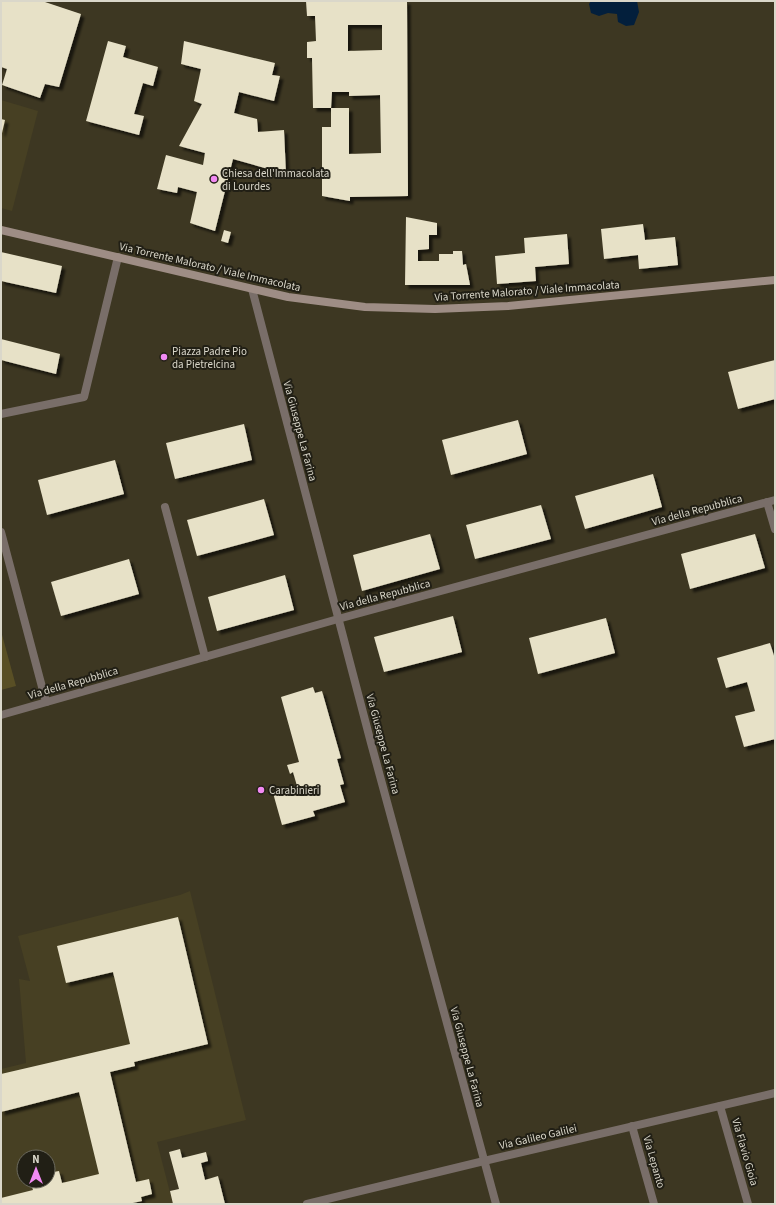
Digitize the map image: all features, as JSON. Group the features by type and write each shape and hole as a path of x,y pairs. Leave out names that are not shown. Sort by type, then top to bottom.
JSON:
{"street":[{"name":"Via Torrente Malorato / Viale Immacolata","path":"1,230 288,298 365,307 435,309 508,306 775,280"},
{"path":"1,414 84,397 118,257"},
{"name":"Via Giuseppe La Farina","path":"252,289 371,743 496,1204"},
{"path":"771,501 775,529"},
{"name":"Via della Repubblica","path":"1,715 338,619 771,501"},
{"path":"165,507 205,657"},
{"path":"1,532 46,702"},
{"name":"Via Galileo Galilei","path":"307,1204 775,1093"},
{"name":"Via Flavio Gioia","path":"720,1106 748,1204"},
{"name":"Via Lepanto","path":"632,1126 654,1204"}],"shaded area":[{"path":"1,100 38,111 12,211 1,208"},
{"path":"1,631 16,686 1,690"},
{"path":"190,891 246,1120 157,1142 173,1204 1,1204 1,1069 26,1063 19,979 30,981 18,936 180,895"}],"water":[{"path":"591,1 637,1 639,12 634,25 626,26 618,22 617,14 608,13 599,16 591,13 589,4"}],"building":[{"path":"1,1 42,1 81,14 59,87 45,84 40,98 2,85 7,69 1,67"},
{"path":"306,1 407,1 408,196 350,197 350,201 322,196 322,127 331,127 331,108 313,108 312,58 307,58 307,42 316,41 315,16 307,16","holes":["348,25 382,25 382,50 348,51","332,92 349,92 349,96 380,95 381,153 349,154 349,108 331,108"]},
{"path":"108,41 126,46 123,57 158,67 153,86 143,83 134,114 144,116 139,135 86,121"},
{"path":"184,41 275,63 272,75 280,76 274,101 239,92 234,113 257,119 258,132 284,130 286,174 233,159 215,231 190,223 197,192 178,187 177,193 157,189 166,155 203,165 205,153 179,146 202,104 194,101 201,69 181,64"},
{"path":"1,119 5,120 2,133 1,133"},
{"path":"406,217 437,223 437,235 429,235 429,249 418,250 418,261 439,261 439,254 453,254 453,251 462,251 463,265 466,264 470,285 405,285"},
{"path":"643,224 645,240 675,237 678,265 639,269 638,255 604,259 601,229"},
{"path":"224,230 231,232 228,243 221,241"},
{"path":"567,234 569,264 535,267 536,281 497,284 495,256 525,253 524,238"},
{"path":"1,252 62,266 56,293 1,281"},
{"path":"1,339 60,354 56,374 1,360"},
{"path":"775,360 775,399 738,409 728,372"},
{"path":"518,420 527,454 451,475 442,440"},
{"path":"244,424 252,460 175,479 166,443"},
{"path":"115,460 124,494 47,515 38,480"},
{"path":"653,474 662,507 585,529 575,496"},
{"path":"264,499 274,535 197,556 187,520"},
{"path":"541,505 551,539 475,559 466,525"},
{"path":"430,534 440,569 362,591 353,555"},
{"path":"755,534 765,568 690,589 681,554"},
{"path":"129,559 139,594 61,616 51,582"},
{"path":"285,575 294,610 217,631 208,597"},
{"path":"453,616 462,652 384,672 374,637"},
{"path":"606,618 615,653 538,674 529,638"},
{"path":"770,643 775,659 775,739 744,747 735,716 755,711 747,682 726,688 717,658"},
{"path":"313,687 315,693 322,691 341,758 337,759 344,784 340,785 345,802 313,811 315,816 282,825 273,793 297,786 293,772 290,774 287,765 299,762 281,697"},
{"path":"178,917 208,1044 134,1062 135,1066 110,1072 136,1182 149,1179 152,1194 141,1197 142,1201 128,1204 1,1204 1,1198 33,1189 56,1189 56,1172 59,1171 62,1183 99,1174 79,1092 1,1112 1,1074 130,1044 113,972 66,983 57,946"},
{"path":"180,1149 182,1158 206,1152 208,1161 201,1163 205,1180 218,1176 225,1204 173,1204 170,1191 179,1189 169,1152"}],"place":[{"name":"Chiesa dell'Immacolata di Lourdes","path":"214,179"},
{"name":"Piazza Padre Pio da Pietrelcina","path":"164,357"},
{"name":"Carabinieri","path":"261,790"}]}
